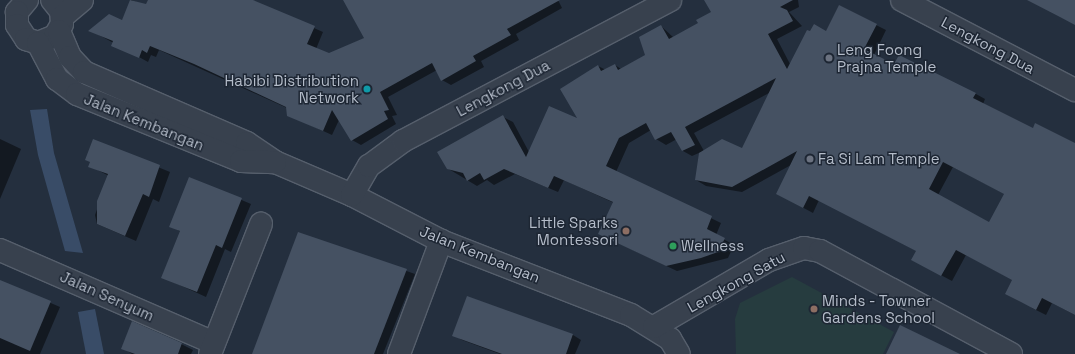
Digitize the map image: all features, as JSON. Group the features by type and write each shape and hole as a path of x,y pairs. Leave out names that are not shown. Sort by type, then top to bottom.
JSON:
{"street":[{"path":"19,0 17,12 20,32"},
{"path":"0,14 20,32 38,43 50,40 58,16 82,0"},
{"name":"Lengkong Dua","path":"352,195 369,166 403,141 670,0"},
{"name":"Lengkong Dua","path":"902,0 1075,90"},
{"name":"Jalan Kembangan","path":"58,16 70,57 84,72 247,143 275,162 352,195 442,241 604,303 654,327 670,339 679,354"},
{"name":"Jalan Kembangan","path":"38,43 57,78 77,94 241,161 275,162"},
{"name":"Jalan Senyum","path":"0,250 212,349 261,224"},
{"path":"399,354 442,241"},
{"name":"Lengkong Satu","path":"654,327 769,260 804,248 820,251 1011,354"}],"green space":[{"path":"792,277 894,332 883,354 736,354 735,319 740,303"}],"water":[{"path":"47,109 54,153 83,253 65,251 38,155 30,110"},
{"path":"95,309 104,354 86,354 78,312"}],"building":[{"path":"130,0 146,4 148,0 253,0 315,26 307,44 329,53 364,38 343,0 560,0 507,29 511,35 473,56 476,61 441,81 432,63 380,92 389,110 384,111 388,119 351,141 332,110 323,131 287,116 286,107 194,64 150,46 147,53 142,50 139,58 111,46 113,41 88,31 109,14 122,20"},
{"path":"704,0 793,0 780,7 787,10 793,21 768,34 787,69 807,30 810,31 814,24 826,31 839,5 877,24 864,49 894,64 899,55 976,93 973,98 1033,128 1035,123 1075,143 1075,315 1042,298 1036,310 1005,294 1012,280 956,250 941,276 911,260 916,251 809,196 803,208 776,194 797,151 732,187 695,180 699,153 722,139 742,148 776,78 685,127 695,145 682,151 671,132 655,140 646,123 619,138 606,166 712,216 707,229 725,238 718,252 701,258 666,266 598,234 613,202 554,176 548,188 504,169 484,180 480,173 467,181 463,173 447,169 437,152 503,115 526,157 549,106 577,118 560,89 598,65 601,71 615,64 618,70 645,55 639,37 661,25 669,39 698,23 696,20 711,12","holes":["943,162 1004,194 989,222 929,189"]},
{"path":"1027,0 1075,0 1075,25 1060,17"},
{"path":"93,139 160,165 149,197 143,194 125,236 97,224 97,201 108,174 88,167 90,162 85,160"},
{"path":"189,177 242,198 222,248 216,245 197,292 161,278 180,231 169,227"},
{"path":"298,232 407,269 374,354 252,354"},
{"path":"0,280 51,301 30,351 0,338"},
{"path":"467,296 573,334 566,354 502,354 452,336"},
{"path":"132,321 182,343 178,354 135,354 121,349"},
{"path":"900,325 960,354 886,354"}],"place":[{"name":"Leng Foong Prajna Temple","path":"829,58"},
{"name":"Habibi Distribution Network","path":"367,89"},
{"name":"Fa Si Lam Temple","path":"810,159"},
{"name":"Little Sparks Montessori","path":"626,231"},
{"name":"Wellness","path":"673,246"},
{"name":"Minds - Towner Gardens School","path":"814,309"}]}
